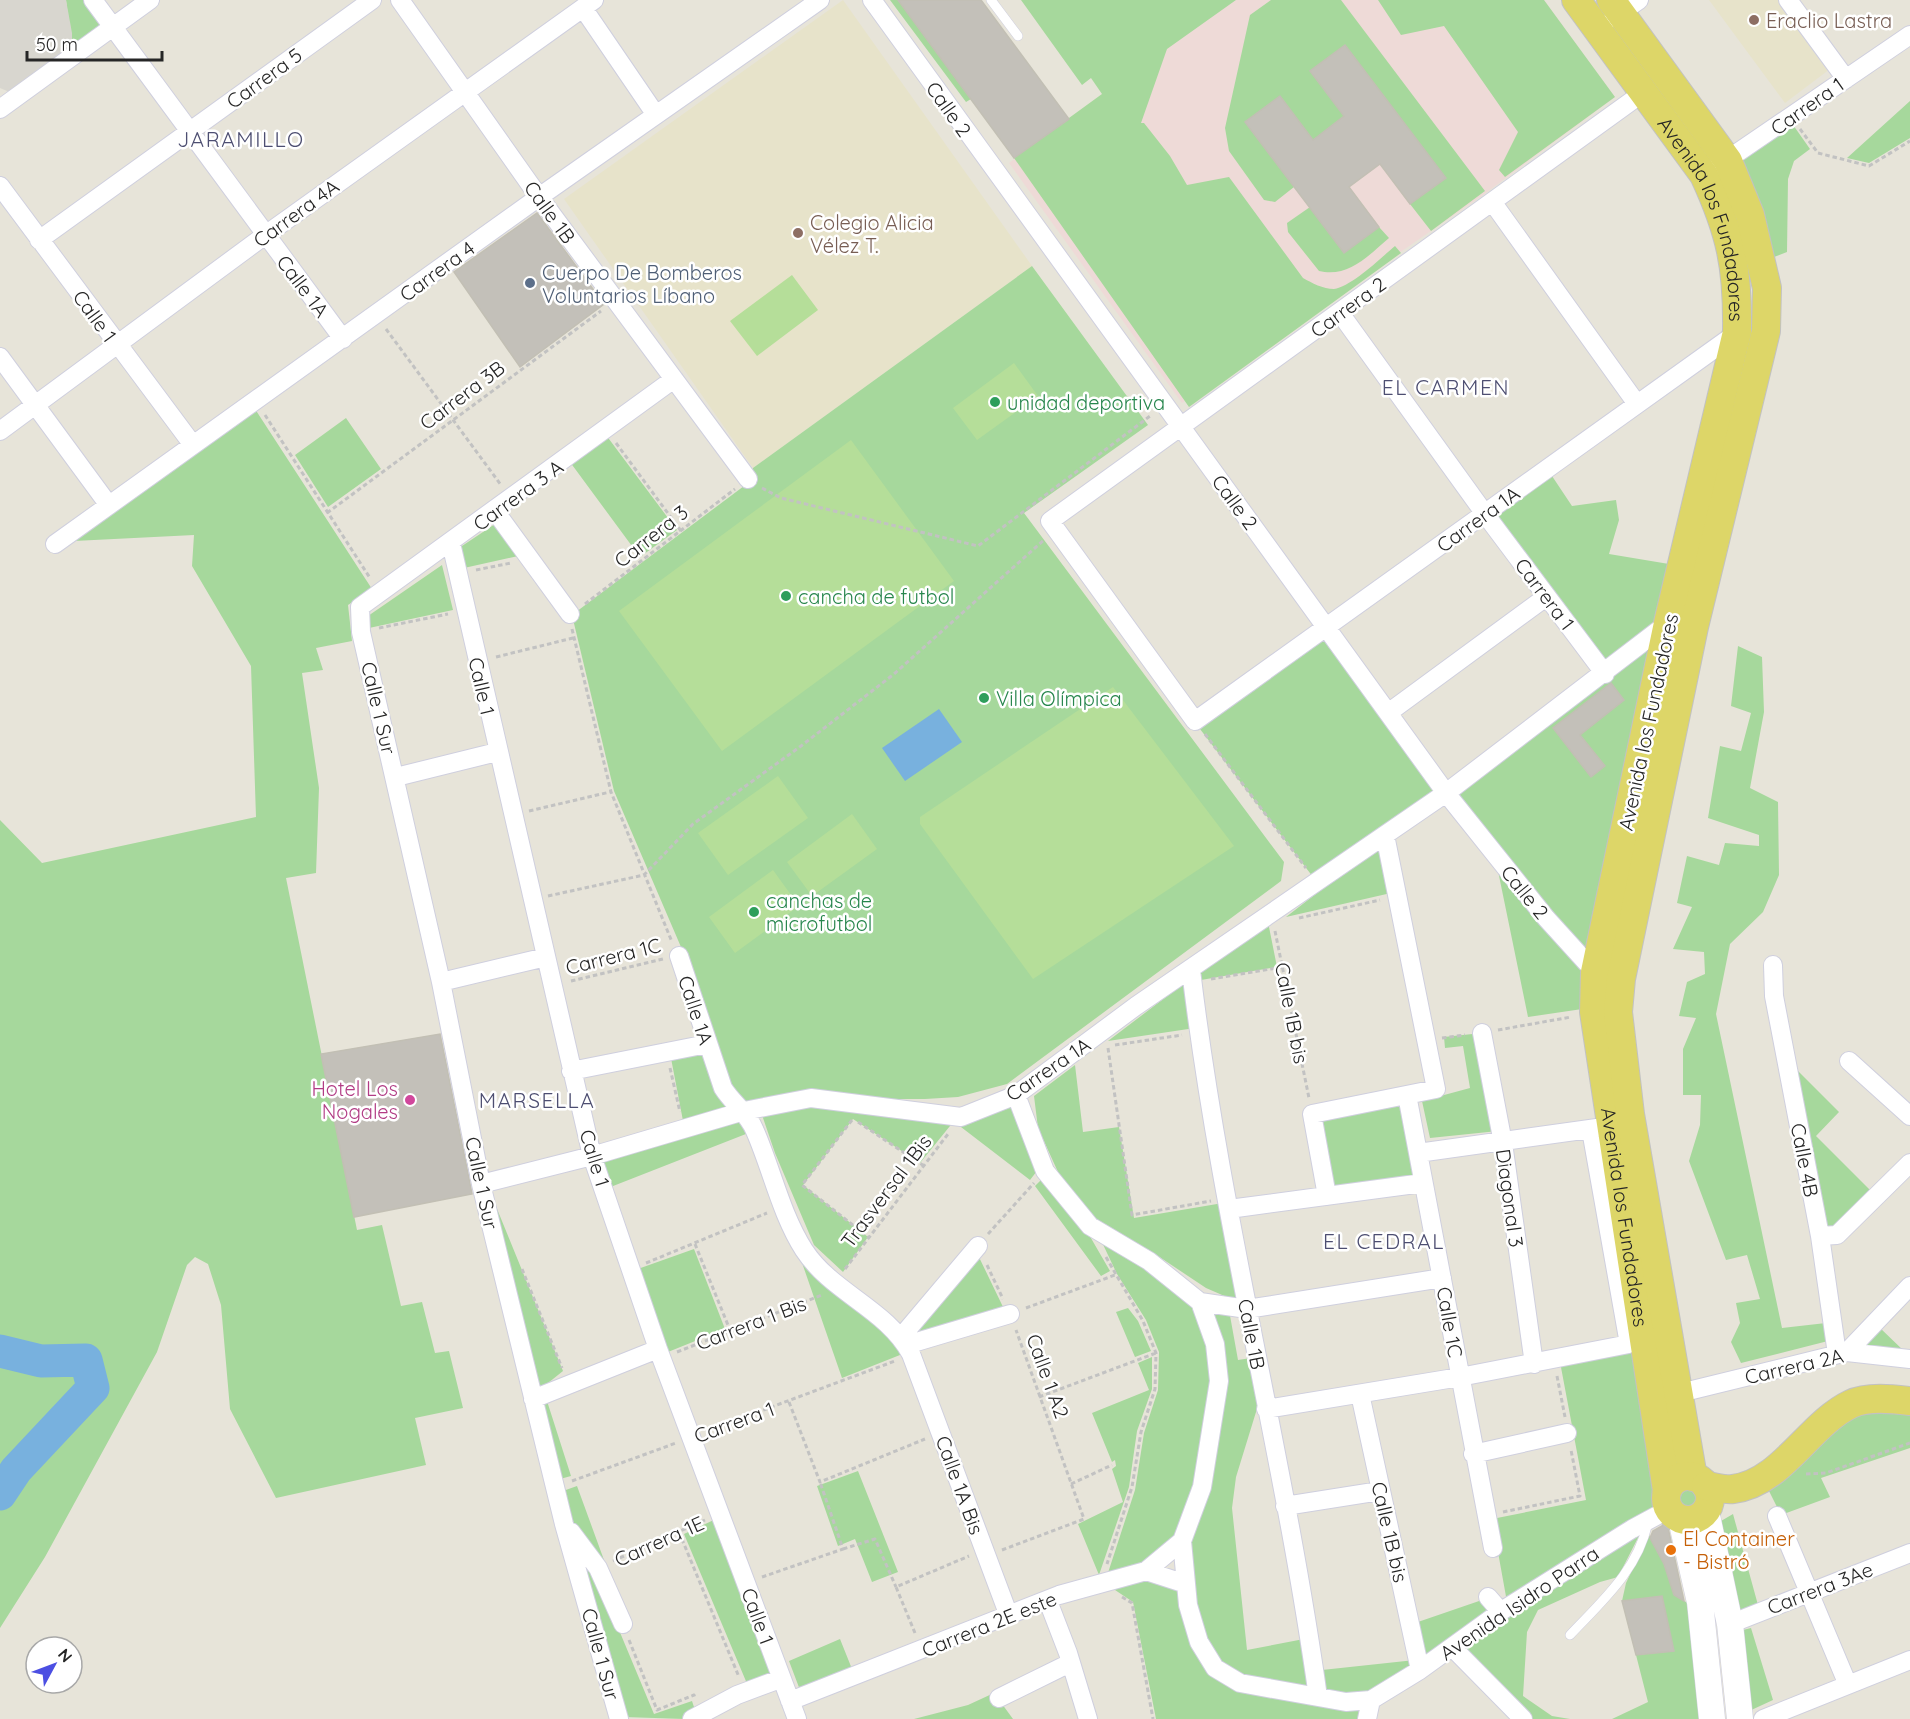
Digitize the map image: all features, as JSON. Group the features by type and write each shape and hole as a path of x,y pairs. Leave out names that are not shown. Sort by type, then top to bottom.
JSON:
{"main road":[{"name":"Avenida los Fundadores","path":"1576,0 1644,92 1716,168 1717,203 1733,253 1738,291 1737,332 1668,623 1608,976 1618,1012 1630,1114 1680,1393 1682,1502"},
{"name":"Avenida los Fundadores","path":"1624,4 1716,168 1750,215 1767,288 1766,331 1608,976 1594,1012 1603,1128 1682,1502"},
{"path":"1682,1502 1742,1487 1776,1468 1817,1428 1852,1403 1889,1398 1910,1401"}],"street":[{"name":"Calle 1A","path":"93,0 264,236 343,339"},
{"path":"0,109 150,0"},
{"name":"Carrera 5","path":"39,240 372,0"},
{"name":"Calle 1B","path":"400,0 539,197 748,479"},
{"name":"Carrera 4","path":"55,544 539,197 820,0"},
{"name":"Calle 2","path":"872,0 1446,793 1546,918 1608,976"},
{"path":"1788,0 1846,79"},
{"path":"588,4 656,115"},
{"name":"Carrera 4A","path":"0,431 264,236 588,4"},
{"path":"1597,28 1624,4"},
{"name":"Carrera 1","path":"1716,168 1910,35"},
{"name":"Carrera 2","path":"1053,525 1180,426 1644,92"},
{"name":"Calle 1","path":"0,186 116,345 193,445"},
{"path":"1492,203 1637,405"},
{"name":"Carrera 1","path":"1340,313 1485,514 1605,674"},
{"path":"1737,332 1766,331"},
{"name":"Carrera 1A","path":"1194,721 1737,332"},
{"path":"0,357 108,504"},
{"name":"Carrera 3 A","path":"360,607 511,500 674,379"},
{"path":"495,511 570,614"},
{"path":"1053,525 1194,721"},
{"name":"Calle 1","path":"451,543 497,752 554,986 571,1071 592,1156 660,1354 693,1437 780,1679 797,1719"},
{"path":"1388,713 1546,597"},
{"name":"Calle 1 Sur","path":"360,607 362,632 441,982 481,1184 564,1524 619,1719"},
{"path":"1446,793 1605,674 1668,623"},
{"path":"396,777 497,752"},
{"name":"Carrera 1A","path":"481,1184 592,1156 744,1111 812,1098 961,1117 1016,1095 1136,1006 1192,976 1271,912 1446,793"},
{"path":"1327,1196 1312,1114 1436,1089 1385,835"},
{"name":"Calle 1A","path":"679,956 723,1088 733,1104 744,1111 755,1130 783,1206 803,1249 837,1285 906,1345"},
{"path":"441,982 546,957"},
{"name":"Calle 4B","path":"1773,965 1773,996 1842,1353"},
{"name":"Calle 1B","path":"1192,976 1199,1033 1228,1204 1306,1613 1318,1697"},
{"name":"Diagonal 3","path":"1482,1033 1503,1143 1534,1364"},
{"path":"571,1071 707,1044"},
{"path":"1849,1061 1910,1116"},
{"path":"1016,1095 1045,1171 1090,1226 1149,1261 1200,1302 1247,1309 1442,1278"},
{"name":"Calle 1C","path":"1407,1095 1473,1454 1493,1548"},
{"path":"1266,1408 1534,1364 1629,1344 1603,1128 1418,1153"},
{"path":"1820,1236 1838,1235 1910,1163"},
{"path":"1228,1204 1327,1196 1423,1182"},
{"path":"906,1345 978,1246"},
{"path":"1842,1353 1910,1286"},
{"path":"1200,1302 1215,1344 1219,1381 1202,1487 1182,1541 1188,1605 1198,1642 1215,1668 1240,1683 1346,1702 1371,1700 1367,1719"},
{"path":"906,1345 1010,1314"},
{"name":"Calle 1A Bis","path":"906,1345 941,1432 1009,1616"},
{"name":"Carrera 2A","path":"1680,1393 1842,1353 1910,1359"},
{"path":"533,1399 572,1383 660,1354"},
{"name":"Calle 1B bis","path":"1360,1394 1420,1670"},
{"path":"1473,1454 1567,1433"},
{"path":"1285,1506 1380,1491"},
{"name":"Avenida Isidro Parra","path":"1371,1700 1420,1670 1500,1612 1682,1502"},
{"name":"Avenida los Fundadores","path":"1682,1502 1730,1624 1740,1719"},
{"name":"Avenida los Fundadores","path":"1682,1502 1700,1602 1712,1719"},
{"path":"1777,1516 1848,1685"},
{"path":"564,1524 598,1568 623,1624"},
{"name":"Carrera 2E este","path":"790,1701 1048,1601 1146,1571 1182,1541"},
{"name":"Carrera 3Ae","path":"1730,1624 1910,1553"},
{"path":"1146,1571 1186,1584"},
{"path":"1488,1597 1500,1612"},
{"path":"1048,1601 1088,1719"},
{"path":"1452,1647 1523,1719"},
{"path":"1763,1719 1910,1660"},
{"path":"999,1698 1070,1664"},
{"path":"696,1716 745,1691 780,1679"}],"lane":[{"path":"991,0 1018,36"},
{"path":"1570,1635 1622,1580 1645,1534 1682,1502"}],"path":[{"path":"1791,117 1818,153 1869,166 1910,141"},
{"name":"Carrera 3B","path":"327,513 615,301"},
{"path":"376,315 511,500"},
{"path":"256,400 327,513 381,593"},
{"path":"748,479 781,498 978,546 1164,406"},
{"path":"606,430 681,531"},
{"name":"Carrera 3","path":"570,614 748,479"},
{"path":"532,900 644,875 693,824 801,746 894,674 1053,525"},
{"path":"457,574 530,559"},
{"path":"362,632 465,610"},
{"name":"Calle 1A","path":"570,614 573,638 611,792 679,956"},
{"path":"477,661 573,638"},
{"path":"1194,721 1316,881"},
{"path":"513,815 611,792"},
{"path":"1296,918 1397,896"},
{"name":"Calle 1B bis","path":"1271,912 1312,1114"},
{"name":"Carrera 1C","path":"554,986 679,956"},
{"path":"1192,976 1283,967"},
{"path":"1425,1040 1482,1033 1594,1012"},
{"path":"1199,1033 1107,1046 1132,1215 1228,1204"},
{"path":"666,1052 683,1130"},
{"name":"Trasversal 1Bis","path":"837,1285 868,1237 961,1117"},
{"path":"868,1237 802,1185 853,1119 924,1166"},
{"path":"978,1246 1045,1171"},
{"path":"632,1268 783,1206"},
{"path":"1090,1226 1114,1275 1143,1321 1156,1353 1155,1389 1141,1432 1131,1488 1101,1583 1132,1603 1153,1719"},
{"path":"695,1244 730,1330"},
{"name":"Calle 1 A2","path":"978,1246 1010,1314 1083,1518 986,1553"},
{"path":"518,1260 564,1371 572,1383"},
{"path":"1010,1314 1114,1275"},
{"name":"Carrera 1 Bis","path":"660,1354 730,1330 837,1285"},
{"name":"Carrera 1","path":"556,1487 789,1402 906,1345"},
{"path":"1039,1397 1156,1353"},
{"path":"1486,1516 1580,1496 1555,1360"},
{"path":"789,1402 843,1549"},
{"path":"820,1482 941,1432"},
{"path":"1776,1468 1789,1475 1826,1473 1910,1443"},
{"path":"1071,1484 1112,1465"},
{"name":"Carrera 1E","path":"598,1568 721,1514"},
{"path":"679,1532 745,1691"},
{"path":"746,1583 875,1539 922,1651"},
{"path":"896,1587 986,1553"},
{"path":"623,1624 657,1710 693,1695 696,1716"}],"shaded area":[{"path":"0,0 66,0 72,33 72,48 12,93 0,88"},
{"name":"Colegio Alicia Vélez T.","path":"843,0 1032,266 753,468 564,199"},
{"path":"1230,0 1544,0 1615,97 1483,195 1182,403 1009,163"},
{"path":"1709,0 1780,0 1830,69 1785,103"}],"green space":[{"path":"66,0 88,0 104,24 72,48"},
{"path":"890,0 898,0 971,99 966,102"},
{"path":"1021,0 1236,0 1167,49 1141,123 1144,123 1170,156 1187,185 1229,177 1303,278 1310,282 1330,289 1341,287 1366,271 1395,246 1401,253 1189,407 1014,158 1102,94 1091,78 1082,85"},
{"path":"1271,0 1341,0 1485,191 1431,231 1410,204 1445,177 1345,45 1310,71 1344,116 1313,140 1246,122 1304,199 1294,187 1275,202 1264,200 1229,151 1225,128 1250,15"},
{"path":"1378,0 1544,0 1615,97 1505,177 1499,170 1518,132 1444,26 1401,35"},
{"path":"1910,101 1910,138 1869,163 1847,158"},
{"path":"1791,122 1810,149 1794,161 1788,179 1787,252 1766,260 1732,162"},
{"path":"1310,207 1344,253 1379,227 1389,238 1357,264 1339,271 1319,271 1288,232 1287,223"},
{"path":"1032,266 1148,425 1024,513 1284,862 1281,881 1007,1084 958,1097 890,1099 813,1089 746,1103 730,1094 684,954 614,791 572,615 748,483 753,468"},
{"path":"792,275 818,310 757,356 730,321"},
{"name":"unidad deportiva","path":"1014,363 1038,396 977,440 953,408"},
{"path":"255,409 372,589 348,605 352,641 316,648 323,670 302,673 319,788 316,873 286,878 357,1230 382,1225 401,1306 422,1302 435,1353 449,1351 463,1408 415,1418 426,1465 276,1498 230,1409 221,1305 208,1264 195,1257 187,1265 157,1352 45,1557 0,1628 0,820 42,863 256,817 251,666 192,566 194,535 74,541"},
{"path":"346,418 381,469 328,507 295,455"},
{"path":"606,435 677,530 640,557 570,462"},
{"name":"cancha de futbol","path":"851,440 954,581 722,751 619,611"},
{"path":"1550,473 1572,506 1616,500 1619,520 1609,554 1675,565 1664,621 1606,665 1493,515"},
{"path":"498,522 523,555 464,568 459,548"},
{"path":"442,565 453,610 369,628 368,616"},
{"path":"1325,639 1436,789 1313,877 1200,729"},
{"path":"1656,640 1594,946 1579,949 1454,792"},
{"path":"1738,646 1762,657 1764,712 1750,788 1778,802 1779,875 1763,912 1730,944 1716,1014 1782,1328 1826,1323 1828,1341 1741,1363 1731,1342 1740,1323 1736,1303 1760,1299 1747,1255 1726,1260 1689,1161 1700,1125 1701,1095 1683,1095 1683,1049 1696,1018 1679,1016 1687,982 1705,974 1704,952 1673,949 1692,907 1677,903 1687,856 1719,865 1725,843 1759,846 1759,835 1708,818 1720,746 1741,751 1751,713 1731,706"},
{"path":"1113,687 1234,846 1033,979 920,824 920,817"},
{"path":"778,776 808,818 728,875 698,833"},
{"name":"canchas de microfutbol","path":"852,814 877,849 812,896 787,862"},
{"path":"1379,845 1391,893 1286,917"},
{"path":"1497,866 1589,974 1589,1008 1528,1017"},
{"name":"canchas de microfutbol","path":"773,870 799,906 735,953 709,917"},
{"path":"1268,922 1277,967 1201,980 1199,971"},
{"path":"1187,981 1195,1028 1108,1041"},
{"path":"1482,1033 1498,1131 1430,1138 1422,1101 1470,1088 1463,1046 1445,1048 1444,1037"},
{"path":"705,1046 731,1105 684,1126 670,1053"},
{"path":"1790,1063 1839,1112 1816,1136 1874,1194 1854,1215 1822,1233"},
{"path":"1075,1065 1083,1132 1119,1127 1134,1218 1223,1203 1243,1304 1206,1288 1149,1250 1096,1221 1068,1190 1038,1128 1034,1096"},
{"path":"1013,1101 1040,1167 1030,1180 961,1127 966,1121"},
{"path":"808,1104 954,1121 920,1163 853,1119 803,1185 868,1237 843,1272 814,1245 775,1153 762,1115"},
{"path":"1403,1104 1417,1179 1328,1192 1316,1121"},
{"path":"742,1116 751,1132 608,1188 598,1159"},
{"path":"1043,1178 1088,1233 1110,1271 1101,1276 1035,1186"},
{"path":"491,1194 563,1371 538,1391"},
{"path":"1099,1236 1196,1304 1214,1362 1198,1483 1179,1537 1144,1567 1106,1579 1135,1490 1144,1433 1158,1390 1159,1352 1146,1320 1117,1274"},
{"path":"694,1249 725,1329 663,1354 635,1270"},
{"path":"977,1253 1004,1309 907,1342"},
{"path":"800,1257 889,1329 905,1353 842,1378"},
{"path":"1128,1308 1138,1321 1151,1351 1135,1357 1116,1312"},
{"path":"1206,1308 1229,1310 1238,1360 1251,1358 1260,1399 1236,1477 1232,1508 1247,1650 1304,1639 1314,1692 1241,1680 1218,1665 1202,1641 1185,1542 1223,1361"},
{"path":"1879,1327 1905,1352 1856,1349"},
{"path":"1638,1348 1661,1505 1507,1602 1492,1519 1586,1500 1560,1362"},
{"path":"1152,1357 1152,1389 1137,1431 1129,1487 1099,1575 1078,1524 1123,1502 1112,1469 1116,1466 1115,1460 1112,1462 1092,1413 1149,1390 1138,1363"},
{"path":"547,1401 571,1476 560,1479 540,1404"},
{"path":"1910,1405 1910,1448 1821,1478 1830,1497 1781,1515 1766,1485 1854,1407"},
{"path":"858,1471 898,1572 872,1582 855,1539 838,1546 817,1486"},
{"path":"577,1486 604,1560 598,1562 571,1526 563,1491"},
{"path":"1688,1486 1697,1489 1700,1498 1697,1507 1688,1510 1679,1507 1676,1498 1679,1489"},
{"path":"1733,1514 1758,1605 1740,1613 1721,1521"},
{"path":"718,1518 776,1676 748,1686 684,1534"},
{"path":"1645,1524 1618,1577 1600,1582 1538,1610 1527,1632 1523,1696 1552,1716 1570,1719 1532,1719 1461,1648"},
{"path":"1649,1535 1664,1564 1674,1595 1698,1609 1710,1719 1612,1719 1648,1702 1636,1655 1674,1651 1622,1601 1626,1583"},
{"path":"576,1548 594,1570 654,1714 692,1701 695,1710 685,1719 624,1717"},
{"path":"1145,1573 1184,1585 1213,1669 1364,1706 1358,1719 1156,1719 1133,1602 1106,1584"},
{"path":"1482,1600 1492,1612 1423,1662 1415,1623"},
{"path":"1751,1628 1773,1700 1747,1712 1739,1631"},
{"path":"840,1639 852,1669 800,1690 789,1661"},
{"path":"1415,1660 1417,1668 1370,1697 1323,1694 1322,1670"},
{"path":"994,1693 1013,1719 914,1719 968,1705"}],"water":[{"path":"939,709 962,742 905,781 882,748"}],"building":[{"path":"898,0 981,0 1069,119 1014,158"},
{"path":"1345,45 1446,178 1410,204 1380,164 1349,187 1379,227 1344,253 1245,122 1280,96 1313,140 1344,116 1310,71"},
{"name":"Cuerpo De Bomberos Voluntarios Líbano","path":"537,213 604,304 520,367 454,272"},
{"path":"1611,683 1624,700 1580,735 1605,766 1591,777 1553,728"},
{"path":"440,1034 472,1194 354,1217 321,1054"},
{"path":"1667,1523 1684,1601 1674,1595 1664,1564 1650,1538 1653,1531"},
{"path":"1662,1596 1674,1651 1636,1655 1622,1601"}],"waterway":[{"path":"0,1351 41,1361 86,1360 93,1388 16,1470 0,1494"}],"place":[{"name":"Eraclio Lastra","path":"1754,20"},
{"name":"Colegio Alicia Vélez T.","path":"798,233"},
{"name":"Cuerpo De Bomberos Voluntarios Líbano","path":"530,283"},
{"name":"unidad deportiva","path":"995,402"},
{"name":"cancha de futbol","path":"786,596"},
{"name":"Villa Olímpica","path":"984,698"},
{"name":"canchas de microfutbol","path":"754,912"},
{"name":"Hotel Los Nogales","path":"410,1100"},
{"name":"El Container - Bistró","path":"1671,1550"}],"district":[{"name":"JARAMILLO","path":"241,139"},
{"name":"EL CARMEN","path":"1446,387"},
{"name":"MARSELLA","path":"537,1100"},
{"name":"EL CEDRAL","path":"1384,1241"}]}
